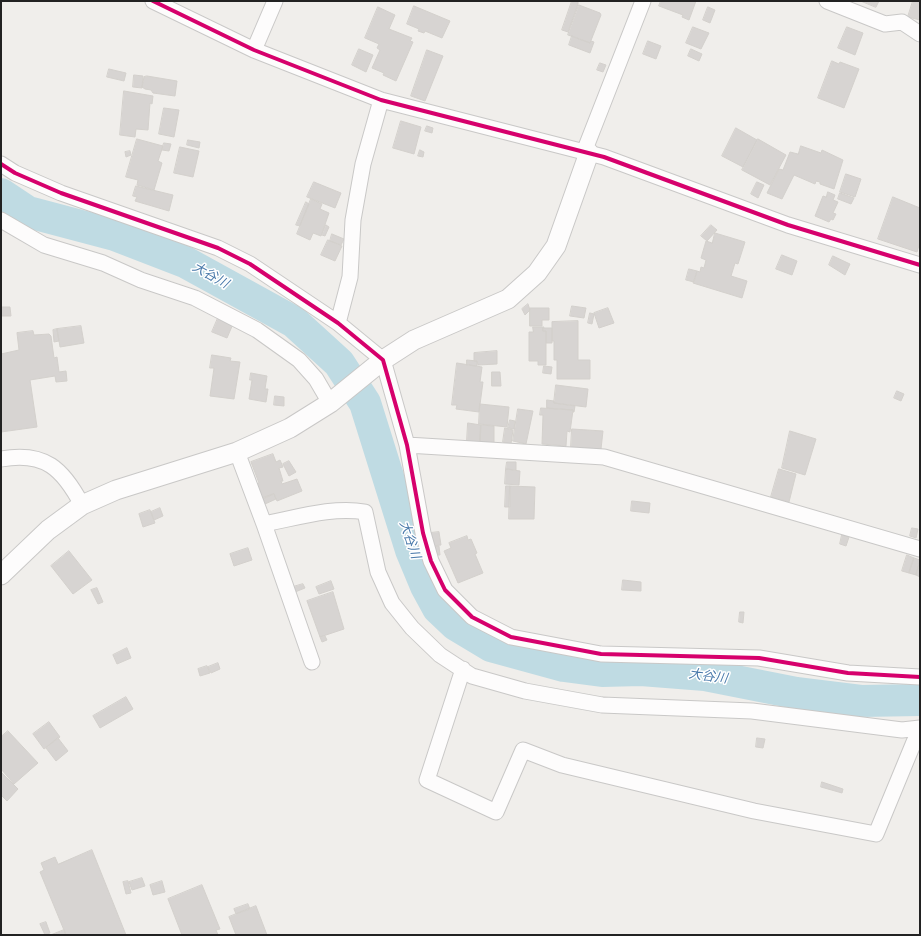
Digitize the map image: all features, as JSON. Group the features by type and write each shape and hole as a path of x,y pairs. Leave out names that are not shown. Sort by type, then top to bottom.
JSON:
{"street":[{"path":"153,1 254,50 380,100 604,157 788,225 920,265"},
{"path":"254,50 275,1"},
{"path":"828,1 885,24 902,22 920,34"},
{"path":"1,575 48,530 82,505 116,490 237,452 290,428 334,400 383,360 414,340 508,299 538,273 556,246 640,2"},
{"path":"338,323 350,277 353,220 363,164 380,100"},
{"path":"1,164 15,173 60,193 218,248 250,264 338,323 383,360 407,446 423,533 431,561 445,590 472,617 511,637 601,654 759,658 848,673 920,677"},
{"path":"1,220 44,245 103,263 141,280 195,298 257,330 299,360 334,400"},
{"path":"407,446 604,457 920,549"},
{"path":"237,452 264,524 312,662"},
{"path":"1,459 12,457 36,458 57,469 70,482 82,505"},
{"path":"264,524 323,513 355,510 365,512 378,572 392,603 412,628 440,655 472,676 525,691 602,705 752,711 902,730 920,728"},
{"path":"463,669 427,780 496,812 523,750 570,767 754,811 876,834 914,742 920,741"}],"building":[{"path":"572,1 578,1 578,4 568,32 562,30"},
{"path":"661,1 696,1 689,20 682,17 683,15 659,6"},
{"path":"861,1 879,1 876,7"},
{"path":"913,1 920,1 920,20 908,17"},
{"path":"579,5 600,13 601,15 590,43 568,35"},
{"path":"414,6 450,21 442,38 425,31 424,33 418,31 419,29 407,24"},
{"path":"378,7 395,15 389,29 412,38 410,41 413,42 396,81 383,75 384,73 372,68 380,50 377,48 379,44 365,38"},
{"path":"708,7 715,10 710,23 703,20"},
{"path":"693,27 709,33 701,49 686,43"},
{"path":"847,27 863,33 855,55 838,48"},
{"path":"572,36 590,43 591,41 594,42 590,53 569,45"},
{"path":"648,41 661,46 656,59 643,54"},
{"path":"359,49 373,55 366,72 352,65"},
{"path":"691,49 702,54 699,61 688,56"},
{"path":"427,50 443,56 425,101 411,96"},
{"path":"832,61 839,64 840,62 859,69 844,108 818,98"},
{"path":"600,63 606,65 603,72 597,70"},
{"path":"109,69 126,73 124,81 107,77"},
{"path":"134,75 143,76 142,88 133,87"},
{"path":"147,76 177,81 175,96 153,93 151,90 142,87 144,77"},
{"path":"124,91 153,96 152,104 150,103 148,130 136,129 135,137 120,135"},
{"path":"164,108 179,110 174,137 159,134"},
{"path":"401,121 421,127 414,154 393,148"},
{"path":"427,126 433,128 432,133 425,131"},
{"path":"736,128 757,140 743,167 722,156"},
{"path":"137,139 163,146 158,161 162,163 154,190 137,185 138,180 126,177"},
{"path":"758,139 786,155 770,185 742,170"},
{"path":"188,140 200,142 199,148 187,145"},
{"path":"164,143 171,144 169,151 162,150"},
{"path":"801,146 821,153 822,150 843,160 834,189 820,184 820,182 816,181 815,184 794,175 782,199 767,193 779,169 783,170 790,152 798,154"},
{"path":"180,147 199,151 193,177 174,173"},
{"path":"420,150 424,152 423,157 418,156"},
{"path":"130,151 131,155 126,157 125,152"},
{"path":"846,174 861,179 855,197 840,192"},
{"path":"314,182 341,193 335,208 307,197"},
{"path":"757,182 764,185 758,198 751,194"},
{"path":"136,186 173,195 169,211 135,201 137,197 133,196"},
{"path":"828,192 835,195 833,200 838,202 833,213 836,214 833,220 831,219 829,222 815,216 823,196 826,197"},
{"path":"840,193 854,198 851,204 838,199"},
{"path":"893,197 920,208 920,242 917,252 878,239"},
{"path":"311,199 322,204 320,209 329,213 321,236 313,233 310,240 297,234"},
{"path":"306,202 309,204 300,226 296,225"},
{"path":"326,225 329,227 325,236 322,235"},
{"path":"711,225 717,230 707,241 701,236"},
{"path":"715,233 745,242 738,264 735,263 731,276 747,281 742,298 693,283 697,271 700,272 701,267 704,268 706,260 701,258 706,241 712,243"},
{"path":"332,234 344,239 341,245 330,241"},
{"path":"328,240 342,246 335,261 321,255"},
{"path":"782,255 797,261 792,275 776,269"},
{"path":"833,256 850,264 845,275 829,265"},
{"path":"689,269 697,271 694,282 686,280"},
{"path":"528,304 530,310 525,315 522,309"},
{"path":"572,306 586,308 584,318 570,316"},
{"path":"1,307 10,307 11,316 1,316"},
{"path":"530,308 549,308 549,320 542,320 542,326 530,326"},
{"path":"608,308 614,323 599,328 594,313"},
{"path":"590,313 594,314 592,324 588,323"},
{"path":"218,318 233,324 227,338 212,332"},
{"path":"578,321 578,360 590,360 590,379 557,379 557,360 554,360 554,341 552,341 552,322"},
{"path":"81,326 84,343 60,347 57,329"},
{"path":"533,327 544,327 543,331 546,331 546,365 538,365 538,361 529,361 529,332 533,332"},
{"path":"543,328 552,328 552,343 546,343 546,331 543,331"},
{"path":"57,329 59,341 54,342 53,330"},
{"path":"33,331 34,335 49,334 51,336 54,358 57,357 59,372 66,371 67,381 56,382 55,376 30,380 37,427 1,432 1,354 19,350 17,333"},
{"path":"497,351 497,364 478,365 477,361 474,361 474,353"},
{"path":"212,355 231,358 230,361 240,362 234,399 210,396 214,368 210,368"},
{"path":"467,360 477,361 477,366 467,365"},
{"path":"457,363 482,367 480,382 483,382 479,412 456,409 457,405 452,405"},
{"path":"544,366 552,367 551,374 543,373"},
{"path":"492,372 500,372 501,386 492,386"},
{"path":"251,373 267,376 265,389 268,389 266,402 249,399 252,380 250,380"},
{"path":"556,385 588,389 586,407 554,403"},
{"path":"897,391 904,394 901,401 894,398"},
{"path":"275,396 284,397 284,406 274,405"},
{"path":"547,400 554,401 554,403 575,406 574,412 573,410 547,408"},
{"path":"480,404 509,407 507,427 479,424"},
{"path":"541,408 573,410 570,432 567,431 566,446 542,444 543,415 540,415"},
{"path":"518,409 533,411 526,444 513,441"},
{"path":"510,420 515,421 514,429 508,428"},
{"path":"468,423 481,425 480,442 467,441"},
{"path":"481,425 494,426 494,443 480,442"},
{"path":"505,428 513,430 511,444 503,442"},
{"path":"572,429 603,431 601,449 571,447"},
{"path":"790,431 816,439 805,475 782,468"},
{"path":"273,454 276,462 280,460 283,467 279,468 283,481 281,481 282,484 297,479 302,491 277,501 274,494 262,499 257,484 259,483 251,462"},
{"path":"289,461 296,472 289,476 283,464"},
{"path":"507,462 516,462 516,470 506,469"},
{"path":"506,469 520,471 519,485 505,484"},
{"path":"779,469 796,474 789,502 771,497"},
{"path":"506,486 510,486 510,507 505,507"},
{"path":"510,486 535,487 534,519 509,519"},
{"path":"274,494 276,499 265,504 263,498"},
{"path":"632,501 650,503 649,513 631,511"},
{"path":"160,508 163,516 154,520 151,512"},
{"path":"150,510 155,523 143,527 139,514"},
{"path":"912,528 918,529 916,538 910,536"},
{"path":"439,532 441,545 433,546 430,533"},
{"path":"842,535 849,537 846,546 840,544"},
{"path":"467,536 468,540 471,539 477,553 475,554 483,573 458,583 444,551 451,548 449,543"},
{"path":"435,546 439,546 440,555 436,552"},
{"path":"248,548 252,560 234,566 230,554"},
{"path":"69,551 92,580 73,594 51,566"},
{"path":"907,555 914,558 909,573 902,571"},
{"path":"914,558 920,560 916,575 909,573"},
{"path":"920,562 920,577 916,575"},
{"path":"623,580 641,582 641,591 622,590"},
{"path":"331,581 334,589 319,594 316,587"},
{"path":"303,584 305,588 295,592 293,587"},
{"path":"97,588 103,602 98,604 91,590"},
{"path":"333,592 344,629 320,637 307,601"},
{"path":"740,612 744,612 743,623 739,622"},
{"path":"325,636 327,640 322,642 320,637"},
{"path":"127,648 131,658 117,664 113,655"},
{"path":"218,663 220,669 211,673 208,667"},
{"path":"207,666 210,673 200,676 198,669"},
{"path":"126,697 133,709 100,728 93,716"},
{"path":"49,722 60,737 44,749 33,734"},
{"path":"8,731 38,763 14,784 1,769 1,737"},
{"path":"58,738 68,751 56,761 46,748"},
{"path":"757,738 765,739 763,748 756,747"},
{"path":"1,772 18,789 7,801 1,795"},
{"path":"822,782 843,789 842,793 821,787"},
{"path":"92,850 126,935 66,935 40,872 44,870 41,863 55,857 58,864"},
{"path":"142,878 145,886 132,890 129,882"},
{"path":"128,881 131,893 126,894 123,882"},
{"path":"162,881 165,892 153,895 150,885"},
{"path":"202,885 220,929 216,930 218,935 182,935 168,899"},
{"path":"248,904 250,909 236,914 234,909"},
{"path":"256,906 267,935 236,935 229,917"},
{"path":"46,922 50,933 45,935 40,924"},
{"path":"64,930 66,935 51,935"}],"waterway":[{"name":"大谷川","path":"1,194 28,212 115,235 185,262 294,322 339,363 365,403 411,550 426,586 438,608 456,625 491,646 564,666 602,671 641,670 705,675 796,693 861,701 920,700"}],"cycle path":[{"path":"153,1 254,50 381,100 604,157 788,225 920,265"},
{"path":"1,164 15,173 61,193 218,248 250,264 338,323 383,360 407,445 423,533 431,561 445,590 472,617 511,637 601,654 759,658 848,673 920,677"}]}
